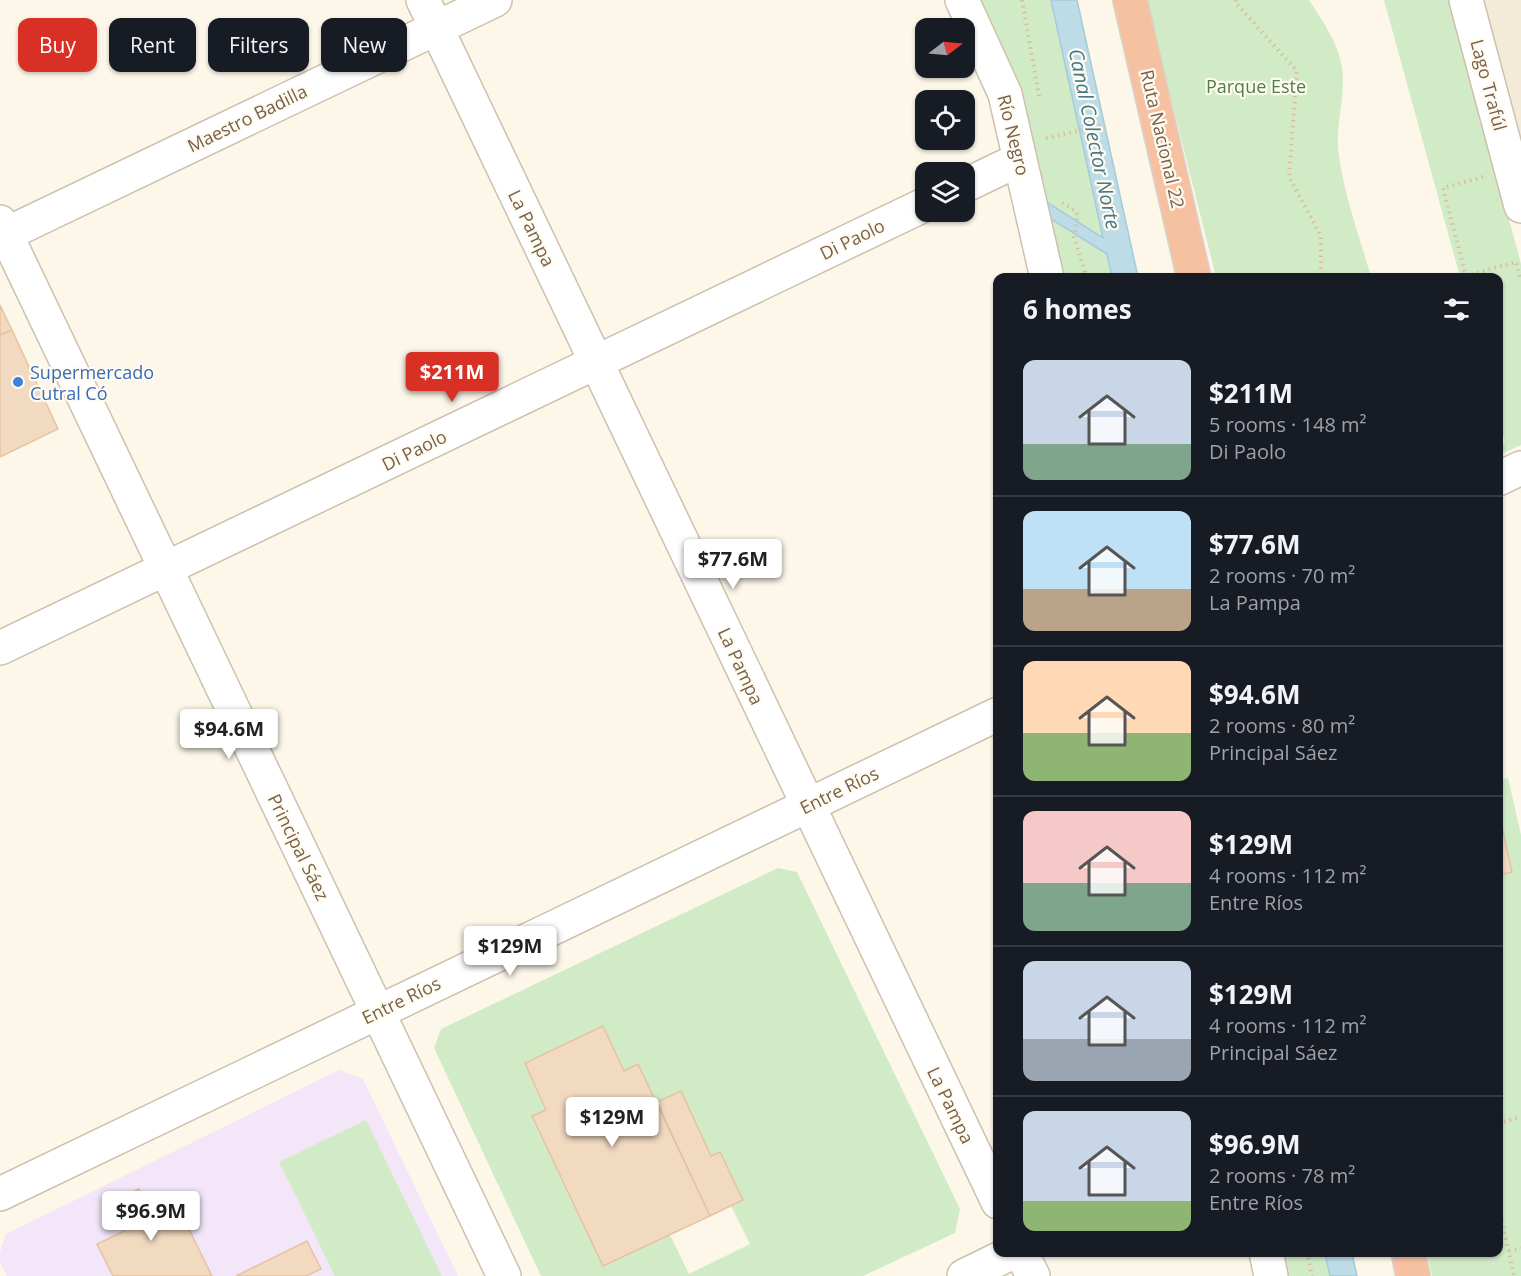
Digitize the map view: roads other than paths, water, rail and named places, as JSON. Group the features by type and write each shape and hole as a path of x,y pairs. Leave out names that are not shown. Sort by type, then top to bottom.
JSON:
{"highway":[{"name":"Ruta Nacional 22","path":"1130,0 1193,273"},
{"path":"1409,1257 1413,1276"}],"street":[{"name":"Maestro Badilla","path":"2,231 430,14 495,0"},
{"name":"Río Negro","path":"962,0 1030,149 1046,273"},
{"name":"Lago Trafúl","path":"1466,0 1521,206"},
{"name":"La Pampa","path":"430,14 993,1192"},
{"path":"975,180 1030,149"},
{"name":"Di Paolo","path":"0,648 915,209"},
{"name":"Principal Sáez","path":"2,231 166,568 504,1276"},
{"path":"1503,477 1521,468"},
{"name":"Entre Ríos","path":"0,1194 993,716"},
{"path":"964,1276 1003,1257"},
{"path":"1024,1257 1033,1276"},
{"path":"1267,1257 1271,1276"}],"water":[{"name":"Canal Colector Norte","path":"1051,0 1077,0 1137,273 1111,273 1107,254 1053,220 1047,223 1042,199 1103,238"},
{"path":"1326,1257 1353,1257 1357,1276 1330,1276"}],"place":[{"name":"Supermercado Cutral Có","path":"18,382"}],"park label":[{"name":"Parque Este","path":"1256,86"}]}
